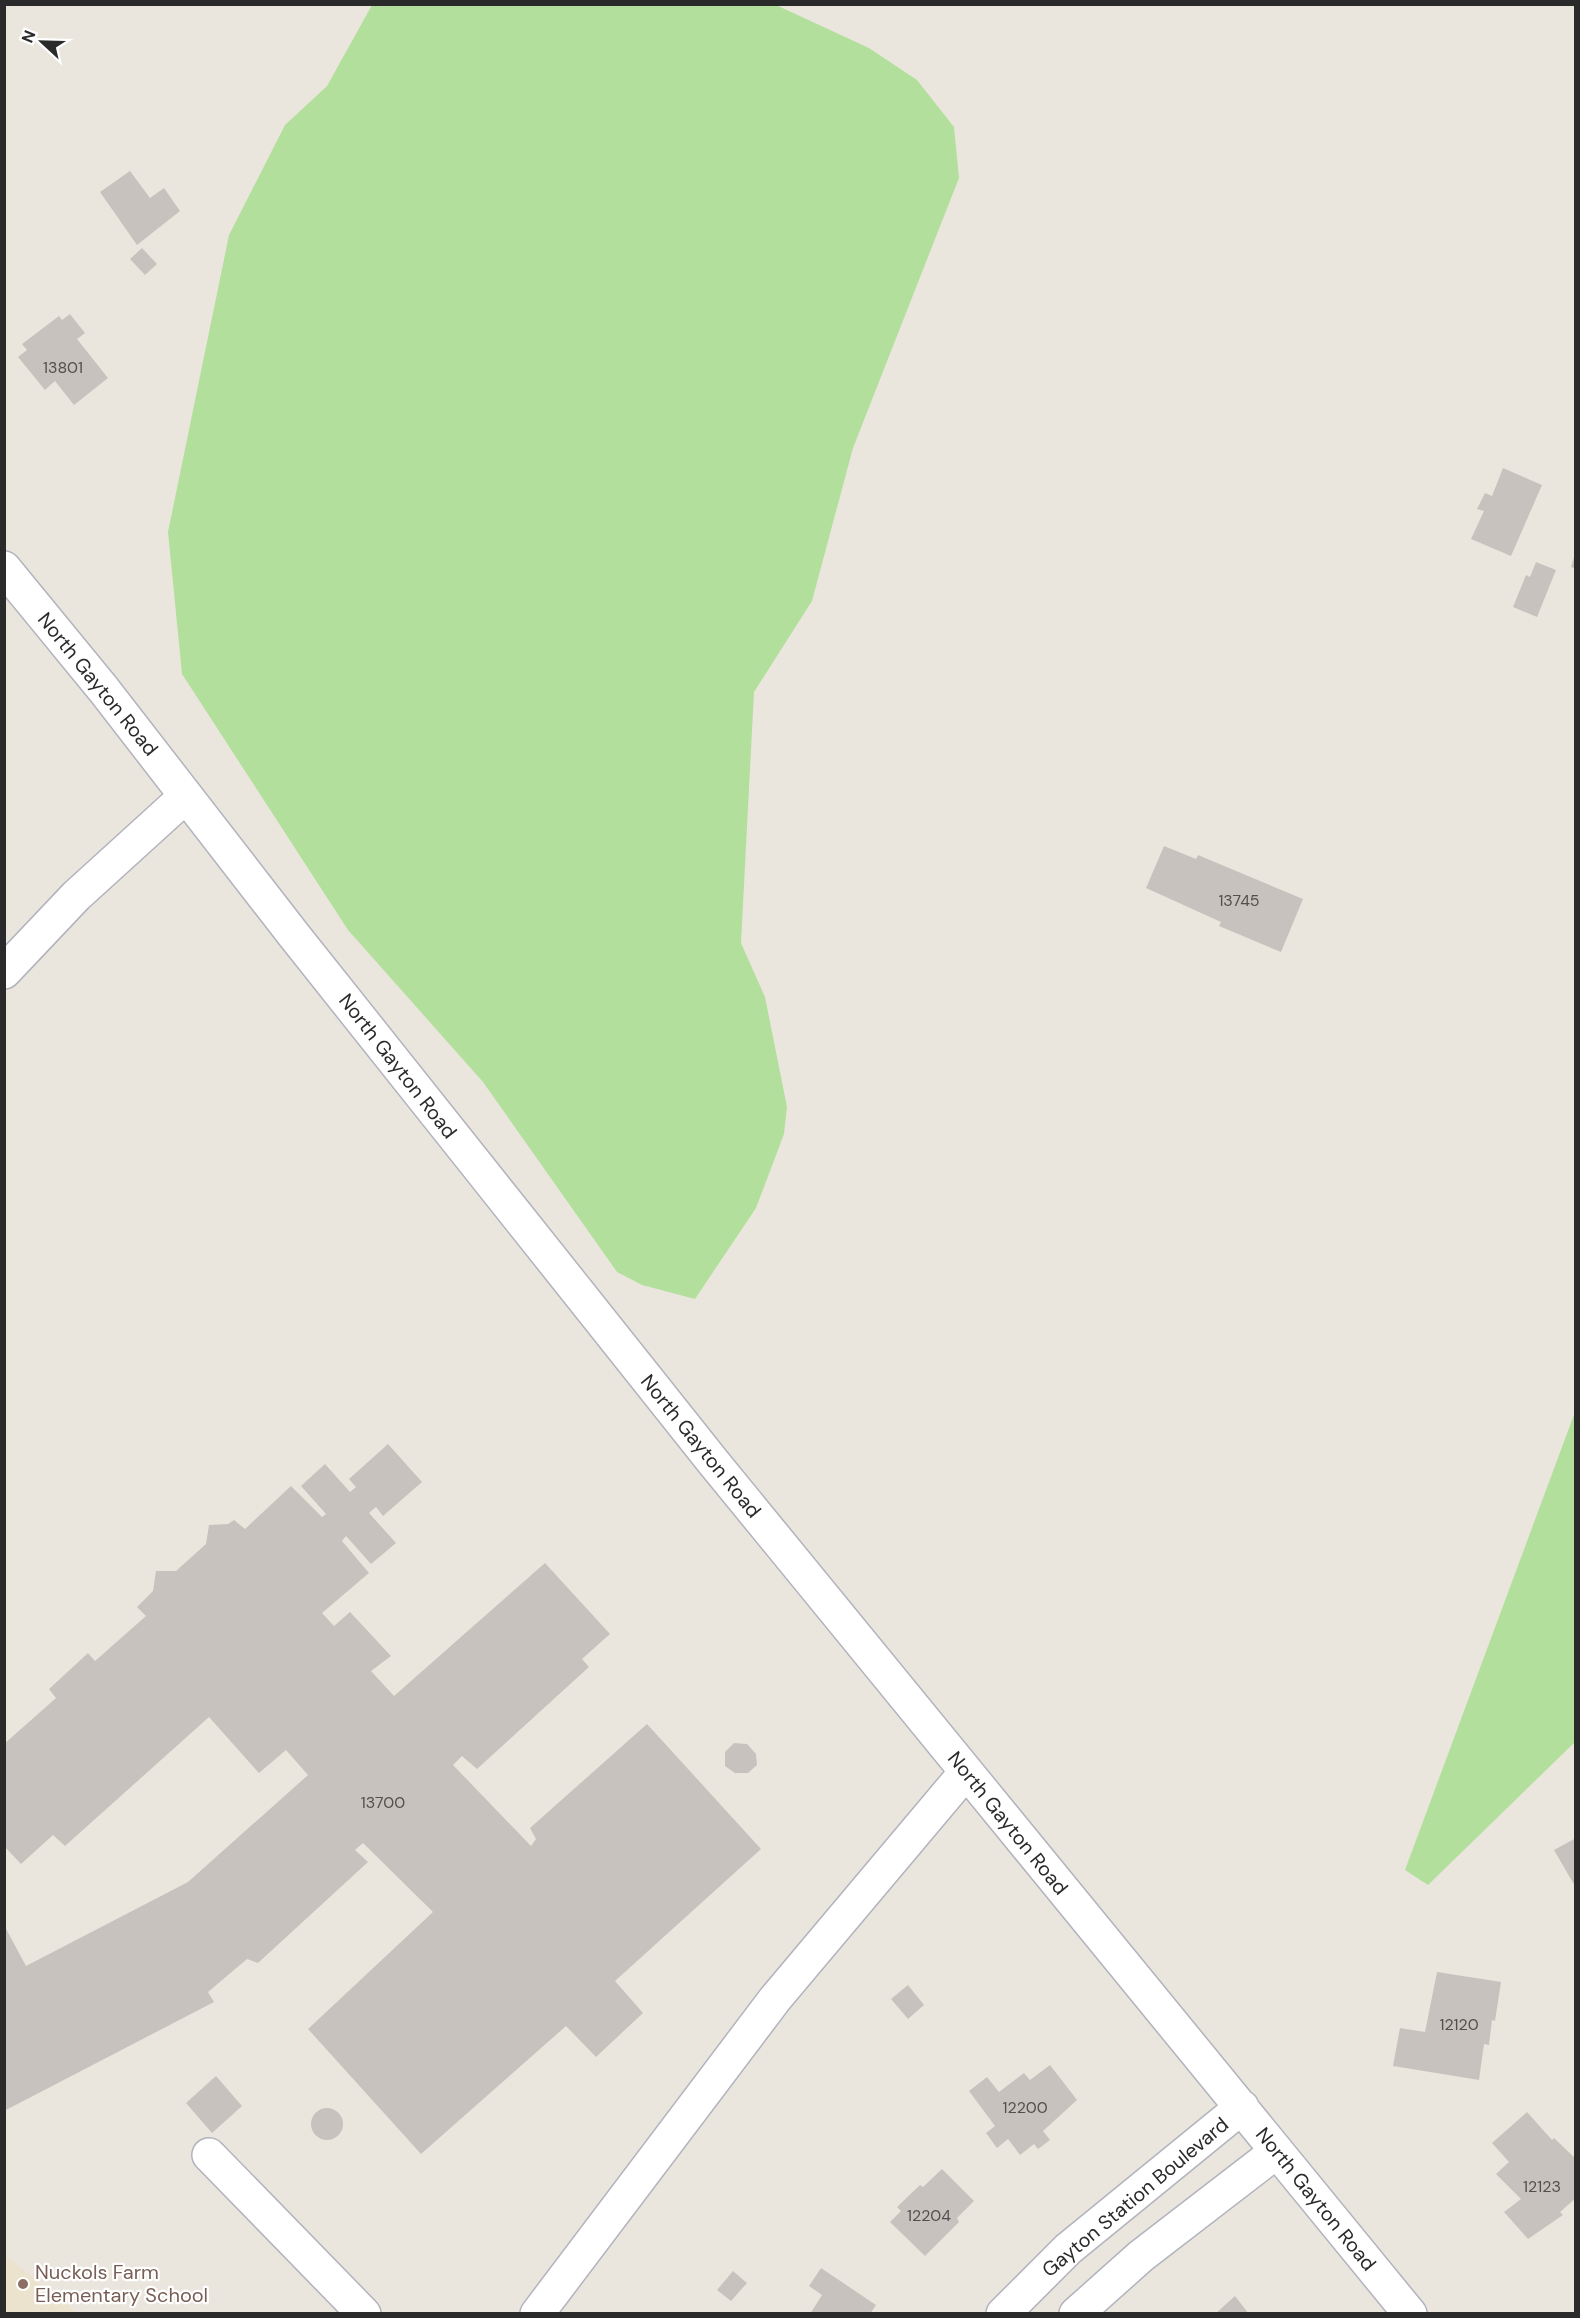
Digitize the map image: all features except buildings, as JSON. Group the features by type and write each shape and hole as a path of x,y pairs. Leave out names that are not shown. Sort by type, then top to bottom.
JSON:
{"street":[{"name":"North Gayton Road","path":"4,568 104,690 714,1463 1410,2313"},
{"path":"4,972 76,896 186,796"},
{"path":"537,2313 775,1999 966,1772"},
{"name":"Gayton Station Boulevard","path":"1003,2313 1068,2249 1242,2107"},
{"path":"1076,2313 1141,2256 1276,2152"},
{"path":"208,2155 364,2313"}],"shaded area":[{"name":"Nuckols Farm Elementary School","path":"5,2255 77,2313 5,2313"}],"green space":[{"path":"372,5 776,5 869,48 917,80 954,127 959,178 853,448 812,601 754,692 741,943 765,997 787,1107 784,1134 756,1208 695,1299 642,1285 617,1272 483,1082 348,930 182,674 168,532 229,235 285,125 327,86"},
{"path":"1575,1412 1575,1742 1428,1885 1405,1870"}],"place":[{"name":"Nuckols Farm Elementary School","path":"23,2284"}]}
